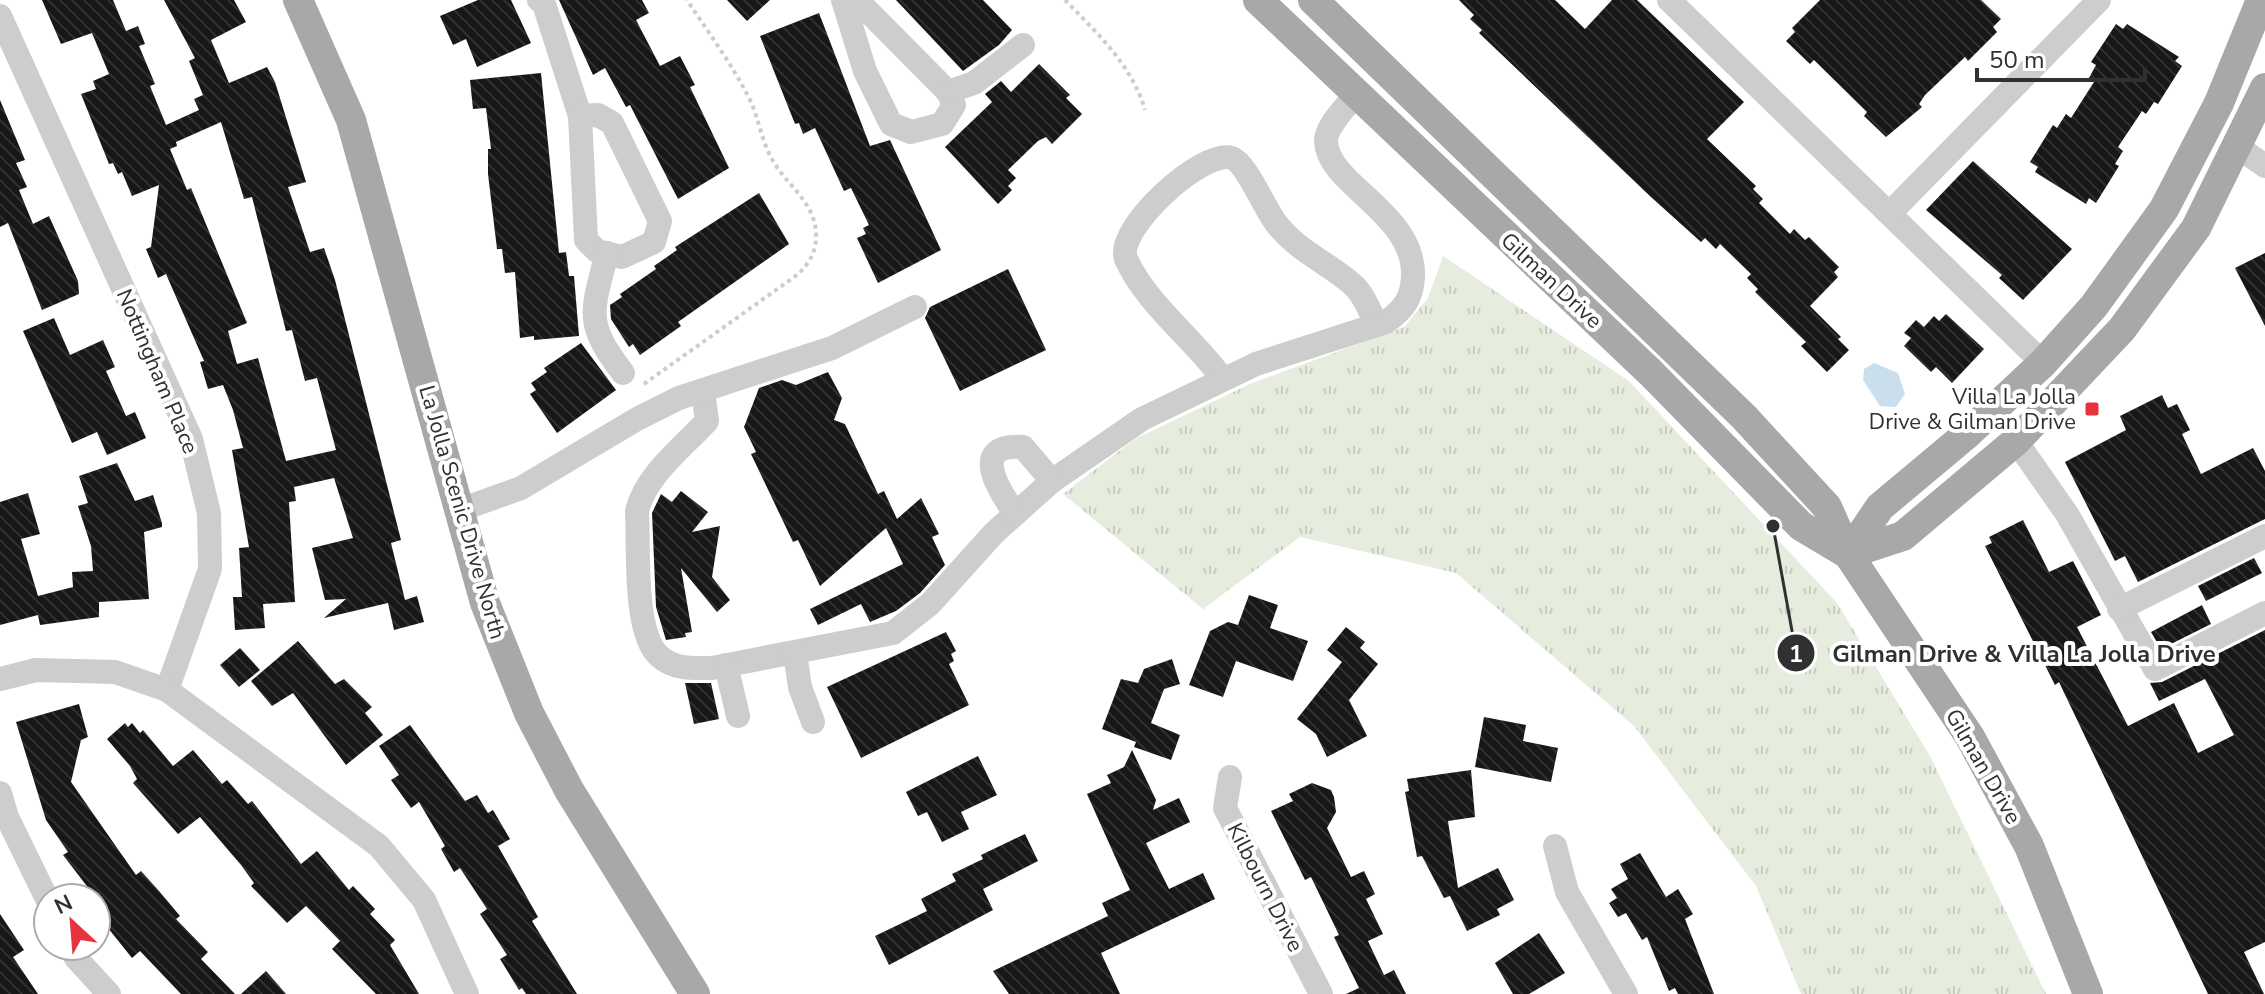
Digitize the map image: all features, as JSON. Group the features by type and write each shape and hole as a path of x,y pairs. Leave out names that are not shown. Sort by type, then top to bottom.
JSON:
{"main road":[{"name":"La Jolla Scenic Drive North","path":"298,0 351,120 485,603 529,713 569,790 695,994"},
{"name":"Gilman Drive","path":"1258,0 1651,373 1801,526 1848,554"},
{"name":"Gilman Drive","path":"1313,0 1744,417 1827,507 1848,554 1970,737 2029,846 2088,994"},
{"path":"1848,554 1880,507 1966,435 2043,363 2094,306 2164,209 2219,103 2261,0"},
{"path":"1848,554 1903,536 2016,441 2122,329 2196,228 2265,88"}],"street":[{"path":"539,0 544,4 580,116 586,240 597,251 622,257 638,252 654,242 660,221 612,123 598,115 580,116"},
{"path":"843,0 865,71 891,124 911,132 942,124 954,105 948,92 857,0"},
{"path":"1669,0 1891,212 2043,363"},
{"path":"1891,212 2099,0"},
{"name":"Nottingham Place","path":"0,16 191,439 209,513 210,569 167,690"},
{"path":"948,92 974,83 1023,45"},
{"path":"703,391 707,421 650,483 637,511 643,625 658,655 672,665 689,669 726,665 870,639 911,622 1015,513 1052,481 1142,419 1222,378 1377,325 1400,312 1409,299 1413,266 1410,251 1392,222 1335,164 1326,146 1330,128 1355,95"},
{"path":"2238,147 2265,166"},
{"path":"1222,378 1160,306 1126,259 1124,248 1126,239 1149,209 1195,169 1215,159 1230,157 1239,162 1259,198 1290,241 1352,284 1377,325"},
{"path":"607,253 593,306 594,328 632,380"},
{"path":"460,510 513,492 637,419 703,391 832,348 915,307"},
{"path":"2016,441 2067,514 2155,669 2265,613"},
{"path":"1015,513 992,478 994,457 1004,449 1023,447 1052,481"},
{"path":"2119,609 2265,536"},
{"path":"795,653 800,687 813,722"},
{"path":"726,665 738,716"},
{"path":"0,679 36,670 115,672 167,690 379,846 424,900 467,994"},
{"name":"Kilbourn Drive","path":"1230,777 1225,808 1321,994"},
{"path":"0,793 7,817 39,882"},
{"path":"1555,846 1567,892 1626,994"},
{"path":"80,962 109,994"}],"path":[{"path":"632,380 797,275 812,262 816,244 812,216 796,189 775,165 761,139 750,100 687,0"},
{"path":"1065,0 1119,60 1145,110"}],"green space":[{"path":"1443,256 1629,381 1837,603 1930,756 2046,994 1801,994 1756,886 1634,726 1456,573 1300,537 1203,609 1063,494 1135,439 1250,384 1404,327 1428,298"}],"water":[{"path":"1874,363 1898,373 1905,394 1896,407 1880,406 1863,380 1864,369"}],"building":[{"path":"42,0 113,0 126,31 138,26 145,44 139,46 155,84 150,86 166,125 199,110 194,99 203,95 189,61 195,58 164,0 234,0 246,22 211,40 229,83 267,67 275,82 306,182 288,187 310,252 324,248 335,280 401,540 391,543 405,600 417,596 424,622 394,630 388,603 324,618 346,599 325,600 312,548 353,538 334,478 294,487 296,501 289,502 295,602 263,604 265,628 235,630 233,597 242,597 239,548 249,547 232,450 243,448 233,410 223,385 208,389 200,362 204,361 166,274 158,278 146,249 151,247 159,185 132,196 122,172 118,174 113,163 109,164 81,94 96,89 93,81 109,74 92,33 61,44","holes":["221,122 244,199 252,197 286,331 292,330 305,381 317,378 336,450 286,461 258,358 237,364 228,331 247,323 191,188 187,190 170,149 177,146 176,142"]},
{"path":"478,0 511,0 531,43 477,67 466,39 453,45 440,16"},
{"path":"559,0 642,0 649,13 636,20 660,66 680,56 695,85 690,87 729,168 678,199 630,105 626,107 605,68 593,75"},
{"path":"727,0 770,0 747,21"},
{"path":"896,0 983,0 1012,30 999,45 963,71"},
{"path":"1459,0 1555,0 1585,29 1612,0 1637,0 1744,102 1707,139 1756,186 1753,189 1763,199 1759,203 1790,234 1794,229 1805,240 1809,237 1839,267 1834,272 1838,277 1810,306 1841,337 1838,339 1849,350 1827,372 1801,346 1806,342 1755,292 1758,289 1747,278 1751,274 1720,244 1716,249 1705,238 1701,242 1651,197 1479,33 1482,30 1470,19 1474,15"},
{"path":"1820,0 1981,0 2001,19 1993,27 1997,32 1968,61 1965,57 1925,95 1919,104 1922,107 1886,137 1864,116 1867,112 1814,60 1810,64 1786,41 1795,32 1792,28"},
{"path":"819,13 870,146 890,140 941,250 878,283 857,238 866,234 863,228 869,225 851,188 844,191 815,128 803,134 799,123 795,124 760,36"},
{"path":"2116,24 2123,29 2127,24 2179,57 2175,61 2182,66 2158,104 2154,102 2146,114 2142,111 2118,147 2123,151 2115,164 2119,166 2096,203 2089,198 2086,204 2035,172 2038,167 2030,162 2053,125 2057,128 2066,114 2071,118 2094,82 2089,78 2096,65 2091,62"},
{"path":"1039,64 1070,95 1066,98 1082,114 1052,144 1046,137 1038,141 1008,170 1016,178 1008,186 1012,190 998,204 945,147 992,102 985,94 1001,81 1011,92"},
{"path":"541,73 559,253 566,252 569,276 574,276 579,336 534,340 534,336 520,338 515,272 505,273 502,249 497,249 488,174 488,149 491,149 486,108 473,109 470,80"},
{"path":"0,100 25,160 16,163 27,187 19,190 33,224 49,216 78,281 79,294 42,310 8,223 0,227"},
{"path":"1973,161 2072,249 2023,300 1999,278 2002,275 1926,210"},
{"path":"759,193 789,244 678,322 681,326 640,355 633,344 629,347 611,319 610,305 622,297 620,294 656,269 654,266 677,250 675,247"},
{"path":"2265,253 2265,326 2235,268"},
{"path":"1008,269 1046,350 960,391 925,318 930,307"},
{"path":"1946,314 1984,349 1952,383 1936,367 1931,372 1904,346 1911,338 1904,333 1916,320 1924,327 1934,316 1939,321"},
{"path":"54,318 70,355 103,340 115,367 106,371 126,416 135,412 146,438 107,455 97,432 72,443 23,331"},
{"path":"581,343 616,390 557,433 530,394 536,390 531,383 547,372 544,368"},
{"path":"828,372 842,398 834,420 845,424 878,494 884,491 897,519 921,498 939,534 932,537 945,565 920,593 896,611 870,622 861,604 818,625 810,609 903,564 886,528 820,586 798,540 793,542 751,454 756,452 744,427 759,388 782,380 796,385"},
{"path":"2162,395 2168,408 2177,404 2190,430 2182,434 2201,474 2253,448 2265,471 2265,519 2138,582 2125,556 2115,561 2065,462 2126,430 2120,416"},
{"path":"117,463 135,501 153,495 162,523 162,527 144,532 149,599 99,602 99,617 40,625 38,615 0,625 0,502 28,493 40,534 21,539 38,596 73,587 72,572 93,571 91,546 78,506 88,503 79,476"},
{"path":"681,491 708,512 692,532 720,526 712,577 730,600 717,612 681,568 692,632 685,633 686,637 666,640 656,607 652,513 661,494 672,502"},
{"path":"2023,520 2049,572 2073,561 2101,615 2077,627 2128,726 2174,703 2198,753 2234,735 2205,679 2159,701 2150,683 2162,682 2265,630 2265,942 2244,952 2264,994 2208,994 2059,682 2055,685 1985,546 1992,543 1989,537"},
{"path":"2254,558 2262,573 2206,601 2198,586"},
{"path":"1249,595 1278,605 1270,628 1308,641 1293,681 1236,661 1223,697 1189,685 1210,631 1228,622 1238,625"},
{"path":"2202,605 2211,624 2161,649 2151,632"},
{"path":"1346,627 1365,642 1360,648 1378,664 1349,700 1367,736 1327,757 1316,734 1297,719 1342,662 1327,650"},
{"path":"946,632 956,651 951,654 954,661 949,664 969,705 861,758 827,687"},
{"path":"298,641 335,684 344,679 372,707 365,713 383,735 346,765 293,693 272,706 251,681"},
{"path":"240,648 260,670 239,687 220,665"},
{"path":"1172,659 1180,684 1164,689 1151,723 1180,735 1171,760 1134,747 1136,742 1102,729 1121,679 1138,683 1144,669"},
{"path":"685,683 711,683 719,719 694,724"},
{"path":"79,704 88,737 81,740 71,782 136,875 141,871 180,916 176,919 208,952 201,959 235,994 181,994 140,951 132,958 112,933 112,882 84,882 63,855 68,852 46,820 16,722"},
{"path":"1484,717 1526,725 1523,741 1558,748 1551,782 1475,767"},
{"path":"125,723 128,727 132,723 140,733 143,730 173,766 193,750 222,784 227,780 248,804 252,801 301,864 317,851 349,890 353,886 375,909 370,914 395,940 390,945 419,994 376,994 332,949 340,941 306,906 287,923 251,886 254,883 241,865 200,817 178,834 133,783 137,779 130,766 107,739"},
{"path":"410,725 465,801 477,795 488,813 493,810 510,839 498,846 538,917 532,921 577,994 526,994 522,988 519,990 500,959 507,955 480,914 487,909 460,868 454,872 441,849 445,846 419,802 411,808 391,780 399,775 379,746"},
{"path":"1132,750 1156,800 1153,810 1179,798 1190,822 1146,843 1169,889 1203,873 1215,899 1101,953 1120,994 1009,994 993,971 1108,916 1102,903 1130,890 1087,794 1111,783 1107,775 1124,767"},
{"path":"978,756 997,795 961,812 969,829 942,842 927,812 918,816 906,792"},
{"path":"1471,770 1475,817 1448,821 1458,888 1498,868 1514,900 1497,909 1500,915 1467,931 1450,896 1444,898 1422,856 1417,857 1405,792 1409,791 1407,779"},
{"path":"1312,783 1331,790 1336,812 1327,828 1351,877 1364,871 1375,894 1366,899 1383,934 1368,941 1384,975 1394,970 1406,994 1346,994 1359,988 1334,937 1339,935 1311,877 1305,880 1271,811 1293,801 1289,794"},
{"path":"1025,834 1038,861 983,889 993,910 889,965 875,936 927,911 921,899 956,881 952,874 983,859 981,855"},
{"path":"1640,853 1666,897 1678,889 1693,914 1685,919 1714,994 1678,994 1675,988 1669,991 1647,937 1642,940 1626,913 1618,917 1609,903 1617,898 1611,889 1628,879 1620,864"},
{"path":"0,914 24,950 13,957 38,994 0,994"},
{"path":"1539,933 1565,973 1529,994 1513,994 1495,963"},
{"path":"266,971 286,994 241,994"}],"place":[{"name":"Villa La Jolla Drive & Gilman Drive","path":"2092,409"},
{"name":"Gilman Drive & Villa La Jolla Drive","path":"1773,526"}]}
